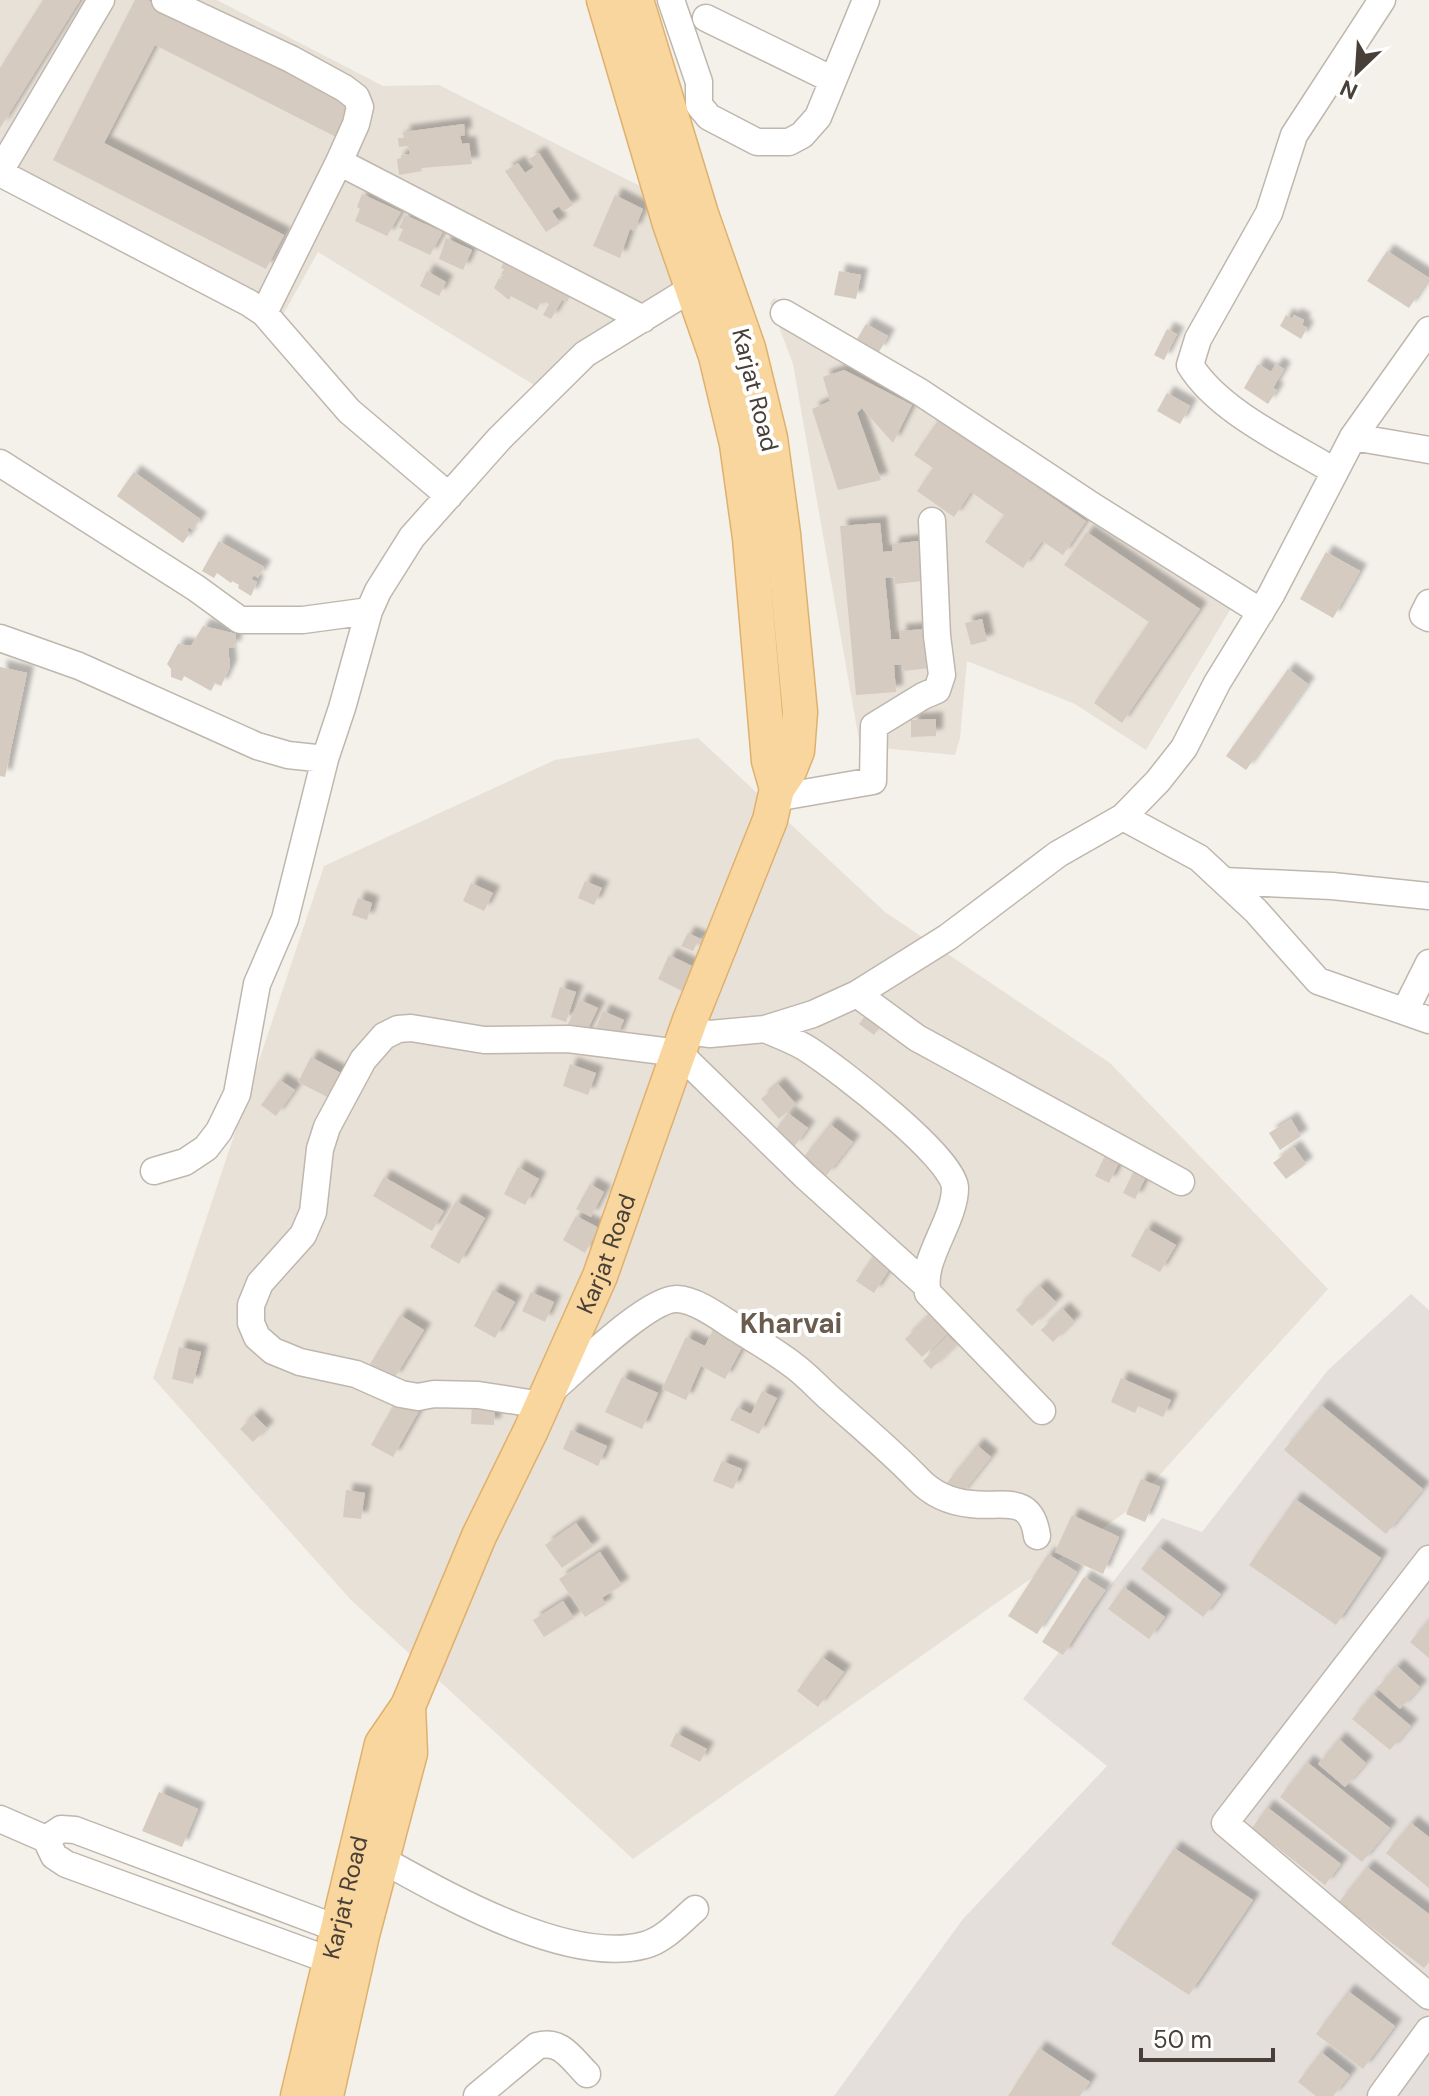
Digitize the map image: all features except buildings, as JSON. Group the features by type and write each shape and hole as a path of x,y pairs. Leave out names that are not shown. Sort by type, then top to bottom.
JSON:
{"main road":[{"name":"Karjat Road","path":"604,0 670,224 716,356 737,444 750,538 769,761 776,794"},
{"name":"Karjat Road","path":"326,2096 345,1949 382,1744 408,1706 479,1536 600,1276 683,1042 770,820 776,794 797,751 800,712 783,534 770,438 748,348 636,0"},
{"name":"Karjat Road","path":"298,2096 345,1949 381,1859 410,1753 408,1706"}],"street":[{"path":"101,0 0,172 264,313 349,411 449,496"},
{"path":"165,0 291,59 356,97 360,107 339,162 264,313"},
{"path":"674,11 699,82 699,105 709,117 757,142 789,142 802,135 818,117 866,0"},
{"path":"1334,471 1219,400 1200,381 1190,365 1198,339 1269,213 1294,135 1382,0"},
{"path":"674,11 694,16 711,9 833,80"},
{"path":"646,32 674,11"},
{"path":"339,162 643,319"},
{"path":"154,1171 185,1162 206,1148 219,1131 237,1094 257,984 285,919 325,759 369,611 412,537 500,438 585,354 721,271"},
{"path":"784,313 954,413 1094,507 1261,612"},
{"path":"1037,1536 1035,1521 1028,1511 1016,1505 949,1500 927,1489 873,1435 794,1365 719,1317 687,1301 674,1299 659,1303 631,1322 544,1401 478,1395 434,1394 418,1397 401,1394 356,1374 300,1362 273,1351 257,1337 251,1323 251,1305 260,1283 303,1235 313,1212 320,1149 327,1127 363,1060 384,1036 398,1029 411,1028 484,1040 683,1042 710,1034 765,1029 813,1014 857,994 948,937 1058,854 1123,817 1184,748 1217,683 1261,612 1353,437 1429,330"},
{"path":"1353,437 1429,450"},
{"path":"0,463 196,588 240,620 303,620 369,611"},
{"path":"776,794 873,781 874,726 937,690 942,675 937,636 932,521"},
{"path":"1429,603 1423,615 1429,618"},
{"path":"0,638 92,672 257,746 288,755 325,759"},
{"path":"1123,817 1199,858 1256,911 1318,981 1417,1016 1429,963"},
{"path":"1224,881 1332,886 1429,896"},
{"path":"857,994 917,1038 1181,1182"},
{"path":"765,1029 806,1048 831,1064 889,1111 948,1169 955,1185 952,1204 927,1274 926,1285"},
{"path":"683,1042 805,1176 926,1285 935,1302 1042,1411"},
{"path":"1429,1559 1225,1823 1429,1996"},
{"path":"0,1819 46,1839 54,1856 66,1864 345,1949"},
{"path":"46,1839 61,1829 75,1830 345,1949"},
{"path":"381,1859 464,1906 516,1927 577,1944 619,1949 646,1945 660,1938 695,1909"},
{"path":"1381,2096 1429,2030"},
{"path":"477,2096 537,2046 549,2043 560,2047 587,2074"}],"shaded area":[{"path":"0,0 217,0 383,86 439,85 650,191 673,284 539,388 318,252 270,338 188,264 0,188"},
{"path":"774,298 901,369 1241,592 1146,750 1075,704 967,661 960,738 955,755 860,746 793,364 770,303"},
{"name":"Kharvai","path":"698,738 885,912 1110,1063 1328,1289 1127,1511 633,1859 351,1600 153,1378 324,866 555,760"},
{"path":"1411,1294 1429,1310 1429,2096 834,2096 963,1919 1107,1766 1023,1699 1162,1518 1202,1532 1328,1370"}],"district":[{"name":"Kharvai","path":"791,1323"}]}
